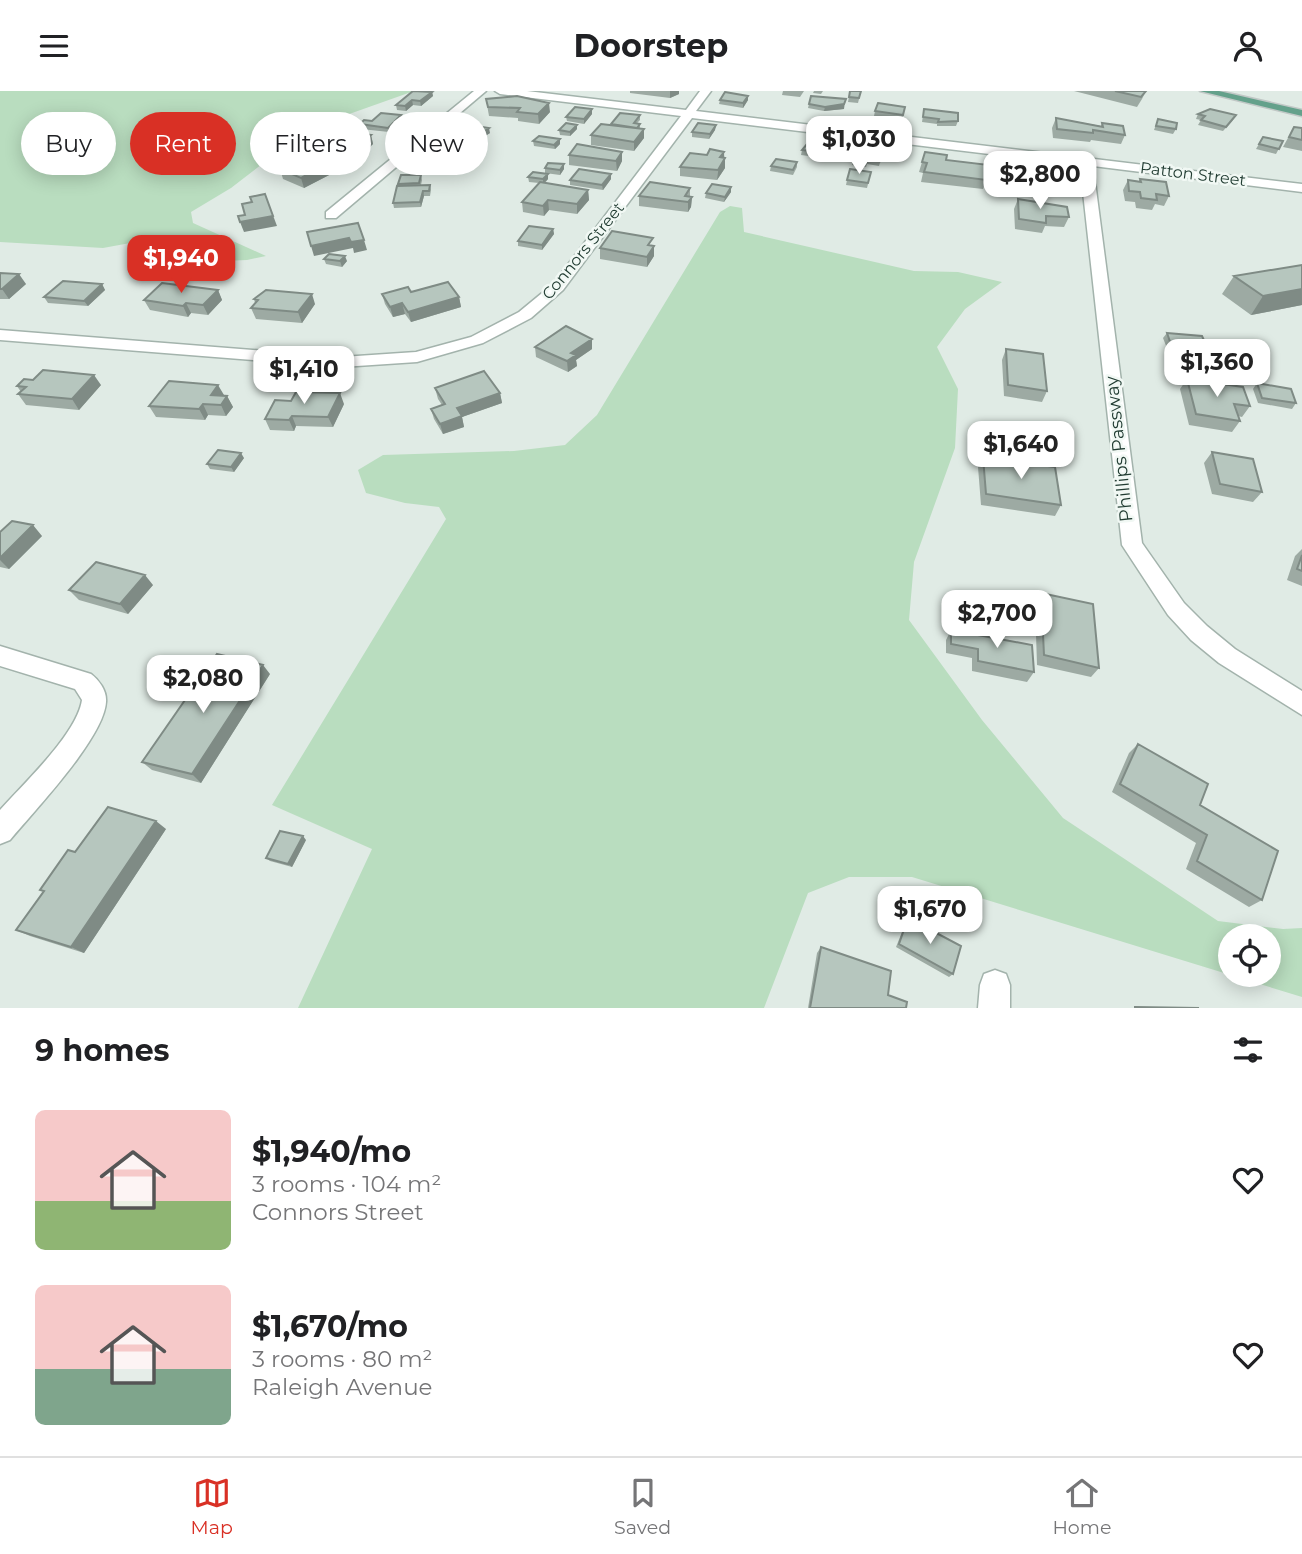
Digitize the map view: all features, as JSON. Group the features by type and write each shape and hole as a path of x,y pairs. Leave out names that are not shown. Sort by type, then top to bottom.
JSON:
{"main road":[{"path":"1205,91 1302,113"}],"street":[{"path":"331,215 481,91"},
{"name":"Patton Street","path":"500,91 1302,188"},
{"name":"Connors Street","path":"0,335 342,362 417,357 461,345 514,322 558,287 706,91"},
{"name":"Phillips Passway","path":"1086,160 1132,545 1176,609 1199,633 1242,666 1302,704"},
{"path":"0,656 83,681 93,691 94,705 82,730 0,830"}],"green space":[{"path":"0,91 414,91 355,112 250,112 250,173 191,212 193,223 266,256 247,260 200,262 191,250 168,236 103,248 0,242"},
{"path":"730,206 742,208 744,232 914,271 958,272 1002,282 965,309 937,347 958,389 955,448 914,562 909,620 982,720 1063,818 1218,921 1242,924 1218,924 1218,971 912,877 849,877 808,893 764,1008 298,1008 372,849 272,805 446,519 439,507 405,503 366,493 358,470 383,455 514,451 565,445 597,415 720,212"},
{"path":"1302,928 1302,997 1270,987 1281,987 1281,929"}],"building":[{"path":"413,91 432,92 420,101 412,100 405,106 396,105"},
{"path":"850,91 861,91 859,98 849,97"},
{"path":"1115,91 1146,91 1141,97"},
{"path":"725,92 748,96 743,103 720,100"},
{"path":"517,96 549,103 538,114 517,112 520,108 488,107 486,99"},
{"path":"811,96 846,99 844,104 825,107 809,104"},
{"path":"878,103 905,107 903,115 875,111"},
{"path":"575,107 592,109 584,119 566,117"},
{"path":"924,109 958,113 958,121 938,122 939,119 923,117"},
{"path":"1210,109 1236,115 1226,127 1201,120 1205,116 1198,114"},
{"path":"381,113 385,113 385,128 371,126"},
{"path":"620,113 640,115 634,123 640,124 637,128 611,124"},
{"path":"1056,118 1103,127 1102,123 1123,126 1125,135 1093,130 1093,133 1057,129"},
{"path":"1158,119 1177,123 1176,129 1156,126"},
{"path":"566,123 577,125 570,132 559,130"},
{"path":"698,123 716,125 710,134 692,132"},
{"path":"601,124 644,129 634,142 591,135"},
{"path":"1294,127 1302,128 1302,140 1289,137"},
{"path":"539,136 560,139 554,145 533,141"},
{"path":"1263,137 1283,141 1279,149 1259,144"},
{"path":"812,138 830,141 825,153 802,150"},
{"path":"860,142 885,146 880,161 853,160"},
{"path":"577,144 622,152 616,161 569,155"},
{"path":"710,149 724,152 720,157 725,158 718,170 680,167 690,153 707,155"},
{"path":"925,152 947,155 946,160 989,165 986,180 924,172 927,163 922,162"},
{"path":"776,159 797,162 793,170 771,166"},
{"path":"548,163 564,164 560,170 545,168"},
{"path":"1024,168 1055,172 1055,188 1024,181"},
{"path":"579,169 611,174 602,185 570,180"},
{"path":"850,169 871,172 868,183 847,180"},
{"path":"533,172 548,174 543,179 528,177"},
{"path":"401,175 421,175 419,183 398,184"},
{"path":"1140,179 1166,182 1169,196 1156,194 1157,200 1141,198 1140,192 1129,191 1128,180 1141,182"},
{"path":"540,182 588,190 577,204 548,200 543,206 522,202"},
{"path":"650,182 690,188 685,196 692,197 688,202 639,196"},
{"path":"712,184 731,187 725,197 706,193"},
{"path":"430,185 429,191 423,191 420,202 393,203 397,186"},
{"path":"265,194 273,216 240,222 238,216 245,215 242,204 252,202 250,197"},
{"path":"1018,199 1067,207 1069,217 1046,216 1046,223 1019,219"},
{"path":"358,223 364,240 351,242 349,238 311,246 307,232"},
{"path":"529,226 553,229 542,245 518,241"},
{"path":"612,231 653,238 648,245 654,246 647,257 600,248"},
{"path":"329,254 345,256 340,261 324,259"},
{"path":"1302,265 1302,289 1263,296 1234,276"},
{"path":"0,273 19,274 0,289"},
{"path":"63,281 102,284 84,301 44,297"},
{"path":"448,282 459,297 408,312 402,303 390,307 382,294 408,287 411,292"},
{"path":"162,283 218,290 203,305 186,303 183,306 144,300"},
{"path":"266,290 312,294 298,312 251,308 258,300 254,299"},
{"path":"566,326 592,339 571,353 576,355 567,361 535,347"},
{"path":"1167,333 1202,336 1213,360 1175,356"},
{"path":"1006,349 1043,354 1047,391 1008,385"},
{"path":"43,370 94,375 72,399 18,394 26,387 17,386 24,379 33,380"},
{"path":"484,371 500,393 457,408 462,416 440,424 431,409 445,404 435,388"},
{"path":"1187,379 1243,387 1250,406 1234,404 1240,421 1196,414"},
{"path":"169,381 218,385 211,395 227,396 221,405 203,404 199,409 149,406"},
{"path":"1257,383 1291,389 1296,403 1262,398"},
{"path":"296,392 340,393 328,417 292,416 289,420 265,419 275,400 291,401"},
{"path":"218,450 241,453 231,467 207,464"},
{"path":"1212,452 1253,459 1262,492 1220,484"},
{"path":"983,457 1055,467 1061,505 986,494"},
{"path":"12,521 33,525 0,558 0,532"},
{"path":"1302,555 1302,571 1297,569"},
{"path":"96,562 145,575 120,604 69,590"},
{"path":"1041,593 1093,604 1099,668 1044,655"},
{"path":"951,630 1032,645 1034,672 978,661 978,649 951,644"},
{"path":"217,654 263,665 192,774 142,762"},
{"path":"1138,744 1208,784 1200,805 1278,851 1262,900 1197,861 1207,835 1120,784"},
{"path":"108,807 156,821 71,947 16,930 44,891 40,890 68,850 75,852"},
{"path":"280,831 303,836 288,864 266,858"},
{"path":"908,918 961,946 953,974 899,944"},
{"path":"821,947 891,971 888,995 907,1002 906,1008 810,1008"},
{"path":"1135,1007 1199,1008 1135,1008"}]}
